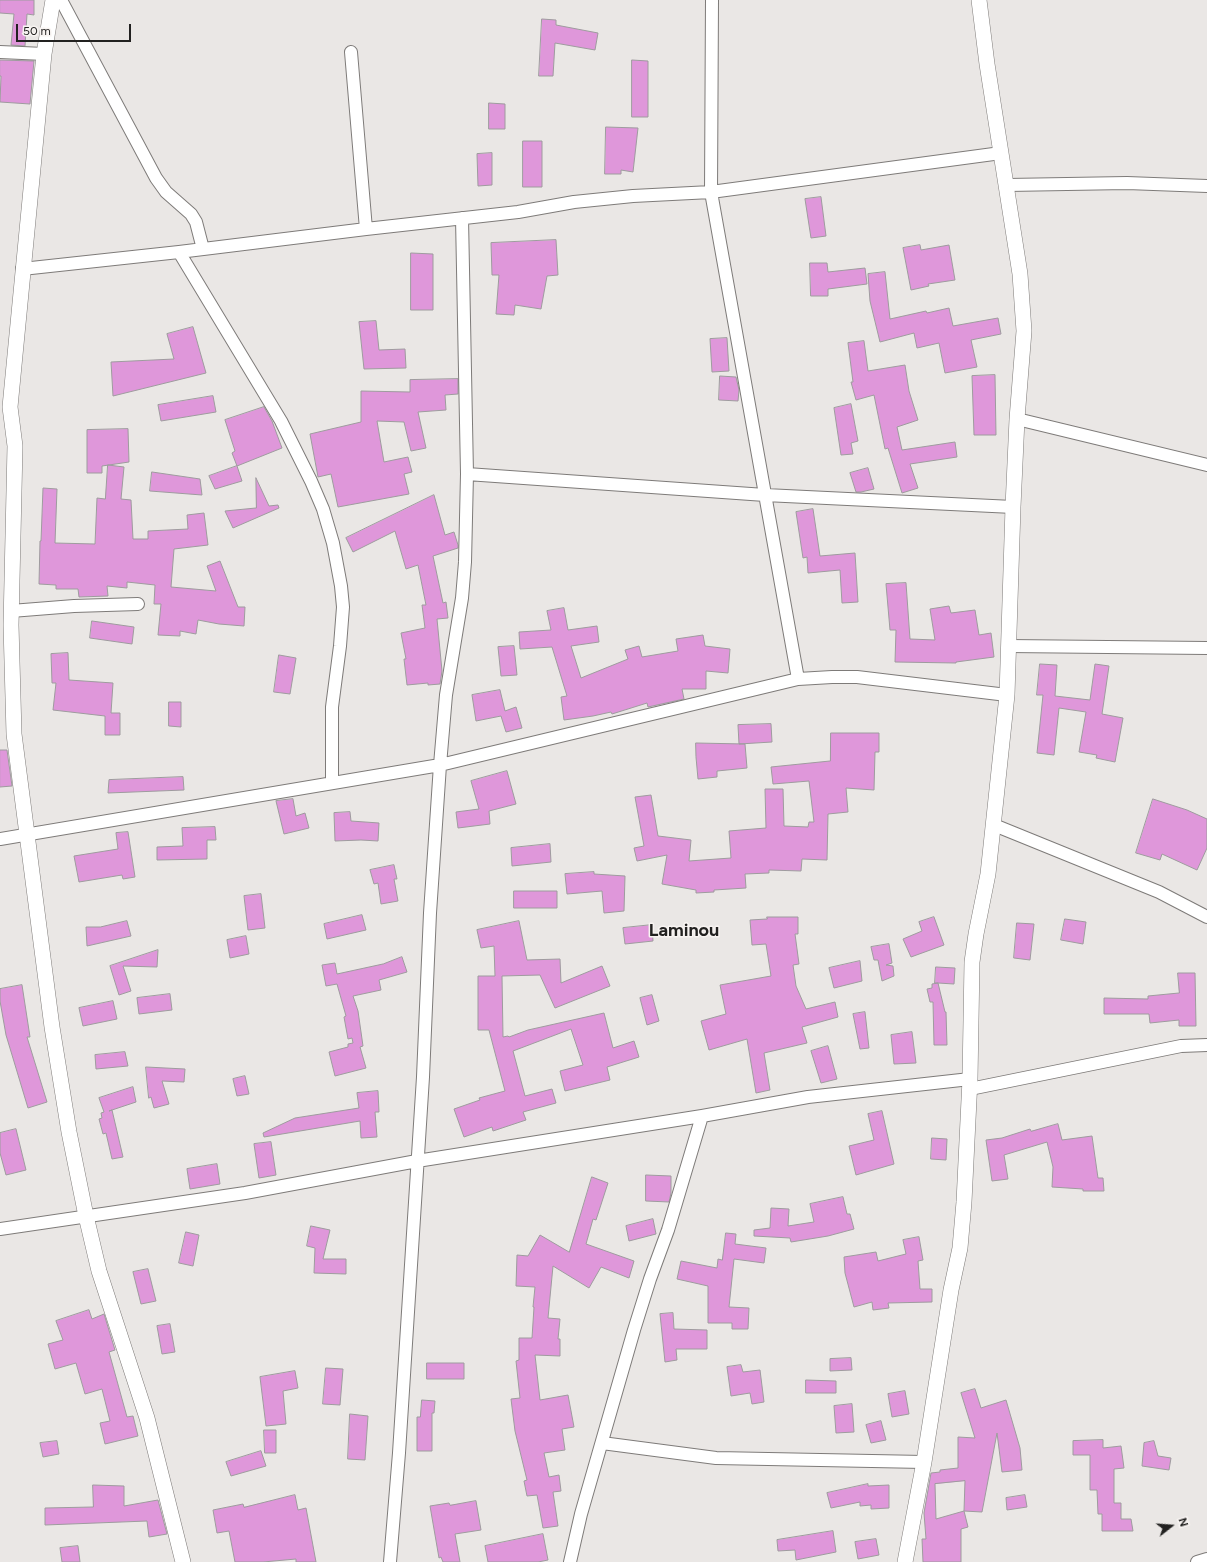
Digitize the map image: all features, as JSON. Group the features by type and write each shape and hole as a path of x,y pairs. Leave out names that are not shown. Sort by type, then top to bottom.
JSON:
{"street":[{"path":"53,0 44,54 22,269 5,406 15,446 7,620 14,734 52,1027 69,1132 86,1216 99,1270 147,1418 183,1562"},
{"path":"60,0 156,178 166,192 191,214 196,222 203,249"},
{"path":"712,0 711,192 798,679"},
{"path":"905,1562 924,1462 951,1290 960,1248 970,1084 972,962 988,874 1007,694 1017,419 1024,331 1020,274 987,64 979,0"},
{"path":"0,52 44,54"},
{"path":"351,52 366,228"},
{"path":"22,269 179,252 366,228 518,212 596,199 711,192 1001,153"},
{"path":"1007,185 1127,183 1207,186"},
{"path":"390,1562 399,1453 440,765 446,695 462,598 467,474 462,218"},
{"path":"179,252 281,421 320,502 332,543 341,586 342,607 340,646 332,707 332,782"},
{"path":"1017,419 1207,465"},
{"path":"467,474 765,495 1013,507"},
{"path":"7,620 74,606 138,604"},
{"path":"1008,646 1207,648"},
{"path":"0,839 27,836 332,782 440,765 798,679 857,677 1007,694"},
{"path":"994,825 1159,892 1207,917"},
{"path":"0,1229 245,1193 417,1161 702,1116 808,1097 970,1084 1181,1046 1207,1045"},
{"path":"570,1562 634,1330 668,1230 702,1116"},
{"path":"602,1443 716,1458 924,1462"},
{"path":"1197,1562 1207,1559"}],"building":[{"path":"0,0 34,0 34,15 27,14 25,46 11,45 14,14 0,13"},
{"path":"542,19 556,20 556,25 598,33 595,50 555,43 553,76 539,76"},
{"path":"0,60 34,61 30,104 0,102"},
{"path":"632,60 648,61 648,117 632,117"},
{"path":"489,103 505,104 505,129 489,129"},
{"path":"606,127 638,128 633,172 621,170 621,174 605,174"},
{"path":"523,141 542,141 542,187 523,187"},
{"path":"492,153 492,185 478,186 477,154"},
{"path":"821,197 826,236 811,238 805,199"},
{"path":"556,240 558,275 547,276 541,309 515,305 514,315 496,314 499,275 492,275 491,243"},
{"path":"920,245 921,250 949,245 955,280 928,284 929,286 911,290 903,248"},
{"path":"411,253 433,254 433,310 411,310"},
{"path":"810,263 827,263 828,272 865,268 867,284 828,289 828,296 811,296"},
{"path":"885,272 890,319 926,311 927,313 949,308 953,326 998,318 1001,334 971,340 977,367 945,373 939,343 917,348 914,333 880,342 870,301 868,274"},
{"path":"376,321 379,350 405,349 406,368 364,369 359,322"},
{"path":"193,327 206,373 113,396 111,362 174,359 167,334"},
{"path":"727,338 729,371 712,372 710,339"},
{"path":"864,341 868,371 905,365 909,391 918,420 897,427 902,450 955,442 957,457 910,464 918,488 902,493 888,448 885,449 874,395 856,400 851,382 853,382 848,343"},
{"path":"995,375 996,435 974,435 972,376"},
{"path":"720,376 736,377 739,390 738,401 719,400"},
{"path":"458,379 458,394 445,395 446,410 418,412 426,448 411,451 404,422 377,421 384,462 408,457 412,472 404,474 409,494 338,507 331,474 318,477 310,434 361,422 361,391 410,392 410,380"},
{"path":"213,396 216,412 161,421 158,405"},
{"path":"851,404 858,441 851,443 853,454 841,455 834,408"},
{"path":"264,407 272,421 282,448 237,466 232,453 235,451 225,420"},
{"path":"128,429 129,462 102,466 102,473 87,473 87,430"},
{"path":"108,465 124,467 121,499 131,500 133,539 148,539 148,531 188,529 187,515 204,513 208,545 174,549 171,587 216,591 207,566 220,561 238,607 245,607 244,626 219,624 198,620 196,634 180,631 180,636 158,635 161,604 154,604 155,585 127,582 127,588 107,586 108,596 79,597 78,589 56,589 56,585 39,584 43,488 57,489 55,543 95,544 97,498 105,499"},
{"path":"237,466 242,481 215,489 209,476"},
{"path":"868,468 874,489 856,492 850,473"},
{"path":"152,472 200,479 202,495 150,491"},
{"path":"256,478 269,506 278,505 279,508 233,528 225,511 256,508"},
{"path":"434,495 445,535 454,532 458,545 458,548 433,556 443,603 446,602 448,618 437,619 442,671 440,684 428,685 428,683 407,685 404,659 406,659 401,633 425,628 422,605 426,605 418,565 406,569 395,531 353,552 346,538"},
{"path":"813,509 820,556 855,553 858,602 842,603 840,570 808,573 807,557 803,558 796,512"},
{"path":"906,583 910,639 935,640 930,609 949,606 951,613 975,610 979,635 991,633 994,657 956,663 895,662 896,630 890,630 886,584"},
{"path":"564,608 568,630 597,626 599,642 571,646 581,678 628,659 625,650 639,646 642,657 678,651 676,639 703,635 705,646 730,649 728,673 706,671 706,689 682,689 684,699 648,707 647,703 612,714 611,712 564,720 561,697 567,696 552,647 520,649 519,632 551,630 547,611"},
{"path":"92,621 134,627 132,644 90,638"},
{"path":"514,646 517,675 501,676 498,647"},
{"path":"68,653 69,680 113,683 111,713 120,713 120,735 105,735 105,716 53,710 56,683 52,683 51,654"},
{"path":"279,655 296,658 290,694 274,692"},
{"path":"1040,664 1057,665 1055,696 1090,700 1095,664 1109,666 1102,714 1123,718 1115,762 1096,758 1097,755 1079,752 1086,712 1059,708 1054,755 1037,753 1043,695 1037,695"},
{"path":"500,690 505,711 516,707 522,728 506,732 501,716 476,721 472,695"},
{"path":"169,702 181,702 181,727 169,726"},
{"path":"771,724 772,742 739,744 738,725"},
{"path":"831,733 879,733 879,752 875,752 874,790 846,788 848,812 828,814 827,860 802,859 801,871 769,870 769,873 745,874 746,888 696,893 696,890 662,884 667,855 637,861 634,848 644,846 635,797 651,795 658,836 691,840 689,861 731,858 729,831 766,828 765,789 783,789 784,826 808,827 809,822 814,822 809,781 773,784 771,767 830,761"},
{"path":"696,743 745,744 747,768 717,771 717,777 698,779"},
{"path":"0,750 7,750 12,786 0,787"},
{"path":"507,771 516,804 489,811 490,824 458,828 456,812 479,809 471,781"},
{"path":"183,777 184,790 108,793 109,780"},
{"path":"293,799 296,816 305,813 309,828 284,834 276,801"},
{"path":"1153,799 1187,810 1207,819 1207,848 1197,870 1162,854 1160,860 1136,853"},
{"path":"350,812 351,821 379,823 378,841 335,841 334,813"},
{"path":"215,827 216,840 207,840 207,859 157,860 157,847 183,846 182,828"},
{"path":"128,832 135,877 123,879 122,875 79,882 74,856 118,849 116,833"},
{"path":"550,844 551,862 512,866 511,848"},
{"path":"394,865 397,879 394,879 398,901 381,904 378,883 374,884 370,870"},
{"path":"594,872 594,874 625,876 624,911 604,913 602,891 567,894 565,874"},
{"path":"514,891 557,891 557,908 514,908"},
{"path":"261,894 265,928 248,930 244,896"},
{"path":"362,915 366,930 327,939 324,924"},
{"path":"767,917 798,917 798,934 795,934 799,964 793,965 796,986 806,1009 835,1002 838,1017 802,1027 807,1043 764,1053 770,1090 756,1093 747,1039 709,1050 701,1021 726,1014 720,985 771,976 766,944 752,945 750,920 767,919"},
{"path":"934,917 944,945 911,957 903,939 922,931 919,922"},
{"path":"1065,919 1086,922 1083,944 1061,940"},
{"path":"127,921 131,936 87,946 86,927 100,927"},
{"path":"519,921 527,960 560,959 561,983 602,966 610,986 555,1008 540,975 502,976 503,1037 509,1037 528,1030 604,1013 613,1048 634,1041 639,1057 607,1067 610,1080 565,1091 560,1071 583,1065 571,1029 513,1051 525,1096 552,1089 556,1103 523,1112 526,1120 493,1131 492,1127 464,1137 454,1109 480,1100 479,1098 505,1091 489,1030 478,1030 478,976 495,976 494,946 481,948 477,930"},
{"path":"1017,923 1034,924 1030,960 1014,958"},
{"path":"652,925 653,941 625,944 623,928"},
{"path":"246,936 249,954 230,958 227,940"},
{"path":"889,944 892,963 886,965 893,966 894,976 882,981 878,960 874,960 871,947"},
{"path":"158,950 157,967 123,966 131,991 119,995 110,966"},
{"path":"402,957 407,972 379,980 381,990 353,996 358,1011 363,1046 360,1047 366,1068 335,1076 329,1052 348,1047 348,1044 353,1043 352,1038 348,1039 344,1017 346,1016 337,984 326,986 322,965 335,963 337,974 383,964"},
{"path":"860,961 862,981 834,988 829,968"},
{"path":"936,967 955,968 954,984 935,983"},
{"path":"1178,973 1195,973 1196,1026 1179,1026 1179,1020 1150,1023 1149,1014 1104,1014 1104,998 1148,999 1148,996 1179,993"},
{"path":"938,983 946,1012 947,1045 934,1045 933,1002 930,1002 927,989 932,988 932,984"},
{"path":"22,985 30,1037 27,1037 47,1102 28,1108 6,1035 0,1001 0,989"},
{"path":"170,994 172,1010 139,1014 137,998"},
{"path":"652,995 659,1021 647,1025 640,998"},
{"path":"113,1001 117,1019 83,1026 79,1008"},
{"path":"865,1012 869,1048 860,1049 853,1014"},
{"path":"912,1032 916,1063 894,1064 891,1035"},
{"path":"828,1046 837,1079 821,1083 811,1051"},
{"path":"125,1052 128,1066 96,1069 95,1055"},
{"path":"146,1067 185,1069 184,1082 162,1081 169,1104 154,1108 151,1097 149,1098"},
{"path":"245,1076 249,1094 237,1096 233,1079"},
{"path":"133,1087 136,1102 112,1110 123,1157 112,1159 106,1133 103,1134 99,1119 102,1118 101,1113 104,1112 99,1098"},
{"path":"378,1091 379,1112 375,1112 377,1137 361,1138 360,1121 264,1137 263,1133 295,1118 359,1108 357,1093"},
{"path":"882,1111 894,1164 856,1175 849,1146 874,1140 868,1114"},
{"path":"1058,1124 1062,1140 1092,1136 1098,1178 1103,1178 1104,1191 1083,1191 1083,1189 1052,1187 1053,1167 1047,1142 1004,1155 1008,1179 992,1181 986,1140 1002,1138 1030,1129 1031,1131"},
{"path":"16,1129 26,1170 6,1175 0,1153 0,1133"},
{"path":"932,1138 947,1139 946,1160 931,1159"},
{"path":"271,1142 276,1175 259,1178 254,1144"},
{"path":"217,1164 220,1184 190,1189 187,1169"},
{"path":"646,1175 671,1176 671,1193 669,1202 646,1201"},
{"path":"592,1177 608,1183 596,1220 593,1219 586,1244 634,1261 629,1278 601,1267 589,1288 553,1266 548,1318 560,1319 558,1339 560,1339 560,1356 535,1355 540,1400 568,1395 574,1427 562,1429 565,1450 544,1453 549,1477 559,1475 561,1491 553,1492 558,1526 543,1528 537,1495 527,1496 524,1481 527,1480 515,1431 511,1399 520,1398 516,1361 519,1360 519,1338 532,1338 535,1287 516,1286 517,1255 528,1256 540,1235 569,1252"},
{"path":"843,1197 847,1214 850,1214 854,1229 828,1236 791,1242 790,1238 754,1236 754,1230 770,1228 771,1208 789,1209 788,1226 814,1222 810,1204"},
{"path":"653,1219 656,1234 629,1241 626,1226"},
{"path":"311,1226 330,1230 323,1259 346,1259 346,1274 314,1273 315,1248 307,1246"},
{"path":"186,1232 199,1235 193,1266 179,1263"},
{"path":"726,1233 736,1234 735,1244 766,1248 764,1263 734,1259 729,1307 749,1308 748,1329 732,1329 732,1323 708,1323 708,1286 677,1279 681,1261 717,1268 718,1259 722,1260"},
{"path":"919,1237 923,1260 918,1261 920,1289 932,1289 932,1302 888,1303 889,1308 873,1310 872,1302 854,1307 845,1273 844,1257 876,1252 878,1261 906,1254 903,1240"},
{"path":"148,1269 156,1301 141,1304 133,1272"},
{"path":"89,1310 92,1319 104,1314 115,1350 109,1352 127,1417 133,1416 138,1436 105,1444 100,1423 110,1421 102,1389 85,1394 76,1363 55,1369 48,1344 63,1340 56,1321"},
{"path":"673,1313 674,1329 707,1330 707,1349 676,1349 677,1360 665,1362 660,1314"},
{"path":"170,1324 175,1352 162,1354 157,1326"},
{"path":"851,1358 852,1370 830,1371 830,1359"},
{"path":"427,1363 464,1363 464,1379 427,1379"},
{"path":"741,1365 743,1372 760,1370 764,1402 752,1404 750,1393 731,1396 727,1367"},
{"path":"326,1368 343,1369 340,1405 323,1404"},
{"path":"295,1371 298,1388 283,1391 286,1424 266,1426 260,1377"},
{"path":"806,1380 836,1381 836,1393 806,1393"},
{"path":"975,1389 981,1408 1006,1400 1020,1448 1022,1470 1002,1472 997,1433 982,1512 964,1511 968,1527 961,1529 961,1562 923,1562 922,1539 926,1539 924,1513 931,1473 940,1472 940,1470 958,1468 958,1437 975,1438 961,1393","holes":["965,1481 964,1511 936,1519 935,1484"]},
{"path":"905,1391 909,1414 892,1417 888,1394"},
{"path":"422,1400 435,1401 434,1413 432,1413 432,1451 417,1451 417,1417 420,1417"},
{"path":"852,1404 854,1432 836,1433 834,1406"},
{"path":"350,1414 368,1416 365,1460 348,1459"},
{"path":"881,1421 886,1440 871,1443 866,1425"},
{"path":"264,1430 276,1430 276,1453 265,1453"},
{"path":"1103,1440 1103,1448 1121,1446 1124,1468 1114,1469 1114,1503 1121,1503 1121,1519 1131,1519 1133,1531 1102,1531 1102,1514 1098,1514 1097,1490 1090,1490 1090,1455 1073,1455 1073,1441"},
{"path":"57,1441 59,1454 43,1457 40,1443"},
{"path":"1154,1441 1158,1456 1171,1458 1169,1470 1142,1466 1144,1443"},
{"path":"261,1451 266,1466 231,1476 226,1462"},
{"path":"868,1484 868,1486 889,1485 889,1508 871,1509 871,1505 860,1506 860,1502 831,1508 827,1493"},
{"path":"93,1485 124,1486 124,1506 158,1500 167,1534 149,1537 147,1521 45,1525 45,1508 93,1507"},
{"path":"295,1495 298,1510 306,1508 316,1562 296,1562 296,1559 263,1562 235,1562 229,1531 217,1533 213,1510 243,1504 244,1507"},
{"path":"1025,1495 1027,1507 1007,1510 1006,1498"},
{"path":"476,1501 481,1530 455,1534 460,1562 443,1562 441,1557 439,1558 430,1506"},
{"path":"833,1531 836,1552 796,1560 795,1550 778,1551 777,1540"},
{"path":"543,1534 548,1560 538,1562 488,1562 485,1546"},
{"path":"876,1539 879,1555 858,1559 855,1542"},
{"path":"78,1546 80,1562 62,1562 60,1548"}],"district":[{"name":"Laminou","path":"684,931"}]}
